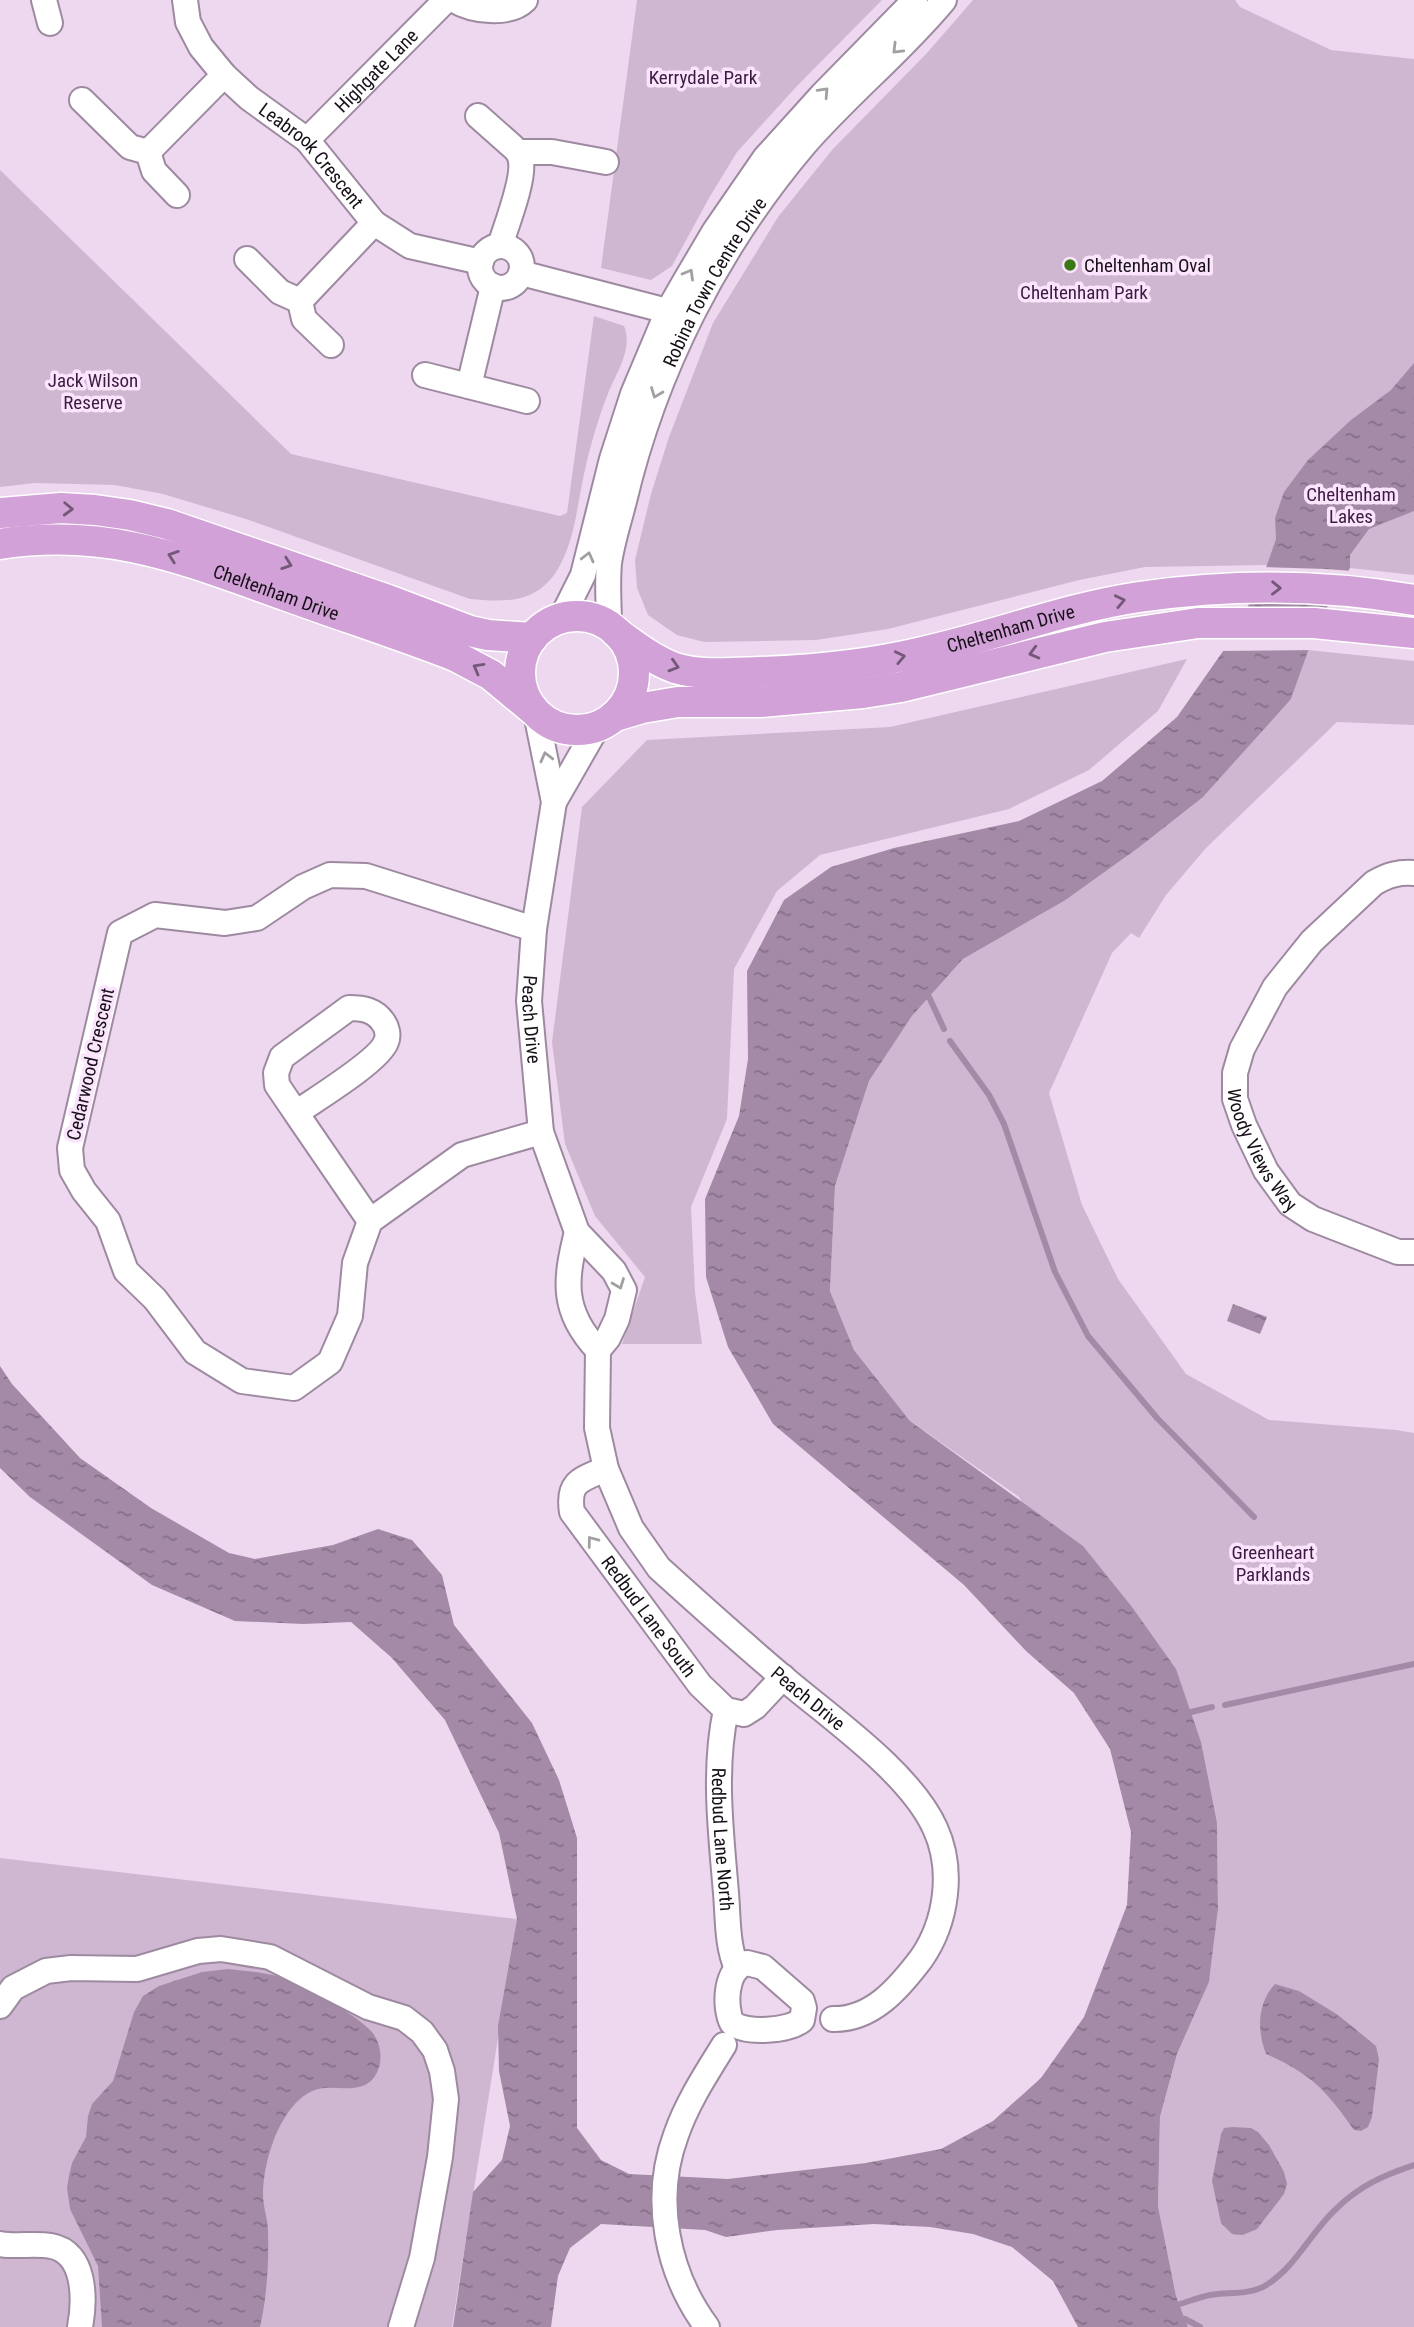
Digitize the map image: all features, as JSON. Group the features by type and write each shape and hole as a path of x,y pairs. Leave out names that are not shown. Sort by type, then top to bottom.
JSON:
{"main road":[{"name":"Cheltenham Drive","path":"0,513 61,508 130,515 199,533 470,631 532,638"},
{"name":"Cheltenham Drive","path":"0,544 28,540 84,541 128,545 162,553 455,656 491,675 534,711"},
{"name":"Cheltenham Drive","path":"612,629 660,662 676,668 735,673 796,671 847,667 885,660 925,652 1093,607 1136,598 1208,589 1307,589 1414,600"},
{"path":"588,618 612,629 630,653 634,675 629,697 606,721 582,730 568,730 547,722 534,711 524,694 520,678 523,652 532,638 545,626 561,619 588,618"},
{"name":"Cheltenham Drive","path":"606,721 642,708 678,702 760,702 863,693 939,678 1091,639 1198,623 1280,621 1371,627 1414,633"}],"street":[{"name":"Leabrook Crescent","path":"185,0 188,22 201,47 224,75 249,98 306,140 374,223 410,246 481,262"},
{"name":"Highgate Lane","path":"306,140 446,0"},
{"path":"454,0 466,5 504,10 520,5 525,0"},
{"name":"Robina Town Centre Drive","path":"561,619 583,575 612,459 629,407 679,314 714,232 765,158 915,0"},
{"name":"Robina Town Centre Drive","path":"612,629 610,562 630,474 646,419 667,365 679,314 722,259 780,175 831,115 944,0"},
{"path":"148,152 224,75"},
{"path":"82,100 130,147 148,152"},
{"path":"478,116 519,152 522,162 500,246 486,253 481,262 481,272 492,286 506,287 521,273 521,263 515,252 500,246"},
{"path":"148,152 155,171 177,195"},
{"path":"519,152 552,152 606,162"},
{"path":"300,301 374,223"},
{"path":"247,259 280,292 300,301"},
{"path":"521,273 679,314"},
{"path":"469,386 492,286"},
{"path":"300,301 304,318 331,345"},
{"path":"425,375 527,401"},
{"name":"Peach Drive","path":"534,711 554,802 534,929 529,1001 541,1132 577,1232 614,1271 624,1290 617,1319 608,1338 598,1350 597,1428 606,1469 631,1528 659,1568 882,1762 918,1798 935,1826 944,1858 944,1902 939,1923 913,1970 876,2007 856,2017 833,2019 828,2013 799,2012 763,1967 747,1963 737,1968"},
{"name":"Peach Drive","path":"554,802 606,721"},
{"name":"Woody Views Way","path":"1414,873 1385,876 1374,883 1294,961 1275,986 1253,1027 1238,1061 1234,1086 1235,1099 1244,1125 1266,1171 1290,1204 1312,1219 1398,1252 1414,1252"},
{"name":"Cedarwood Crescent","path":"370,1221 355,1263 350,1316 330,1362 294,1388 242,1381 195,1352 155,1299 126,1271 108,1221 84,1191 72,1170 70,1149 120,933 155,915 225,923 257,918 303,887 330,875 366,876 534,929"},
{"path":"296,1112 379,1055 388,1040 386,1025 378,1015 364,1008 349,1007 282,1057 276,1073 277,1085 370,1221 462,1155 541,1132"},
{"name":"Peach Drive","path":"577,1232 567,1291 575,1316 598,1350"},
{"name":"Redbud Lane South","path":"606,1469 579,1480 573,1487 570,1494 572,1512 700,1685 726,1710"},
{"path":"726,1710 738,1714 749,1712 783,1677"},
{"name":"Redbud Lane North","path":"726,1710 719,1757 718,1788 730,1937 737,1968"},
{"path":"0,2006 13,1988 47,1971 71,1968 137,1969 198,1951 221,1949 270,1957 368,2007 404,2018 422,2032 435,2050 442,2071 446,2099 440,2157 422,2258 401,2327"},
{"path":"707,2327 691,2304 674,2263 664,2211 666,2174 668,2157 681,2121 724,2045 741,2038 728,1994 737,1968"},
{"path":"737,2023 799,2012"},
{"path":"0,2244 53,2246 70,2257 78,2271 82,2287 80,2327"}],"green space":[{"name":"Kerrydale Park","path":"637,0 882,0 797,86 737,152 672,266 651,280 601,268"},
{"name":"Cheltenham Park","path":"973,0 1235,0 1240,7 1331,50 1414,59 1414,575 1350,568 1267,565 1145,567 1079,580 888,629 816,640 704,642 677,635 648,615 637,588 635,560 651,494 669,437 713,323 778,217 832,150 927,53"},
{"name":"Jack Wilson Reserve","path":"0,170 291,454 560,516 567,513 594,316 624,326 626,351 597,425 570,541 556,572 538,590 518,599 470,599 246,519 163,494 115,485 35,483 0,487"},
{"name":"Greenheart Parklands","path":"1308,650 1414,661 1414,725 1337,722 1206,848 1166,895 1139,938 1131,933 1112,953 1049,1093 1082,1205 1118,1279 1186,1374 1269,1420 1414,1433 1414,2327 1188,2327 1176,2296 1158,2206 1160,2117 1177,2054 1209,1982 1218,1909 1217,1823 1019,1497 910,1421 854,1350 830,1291 835,1186 869,1081 912,1016 963,959 1064,901 1291,699"},
{"path":"1187,659 1158,711 1089,770 1009,809 820,855 777,891 734,969 727,1119 691,1207 695,1292 702,1344 622,1344 645,1277 595,1216 565,1144 552,1042 582,807 647,740 890,727"},
{"path":"0,1858 517,1919 452,2327 0,2327"}],"water":[{"path":"1414,363 1414,511 1369,529 1350,555 1350,568 1318,623 1291,699 1203,797 1064,901 963,959 912,1016 869,1081 835,1186 830,1291 854,1350 910,1421 1083,1546 1132,1607 1176,1669 1201,1742 1217,1823 1218,1909 1209,1982 1177,2054 1160,2117 1158,2206 1176,2296 1188,2327 1078,2327 1053,2281 1012,2247 973,2234 930,2227 874,2224 777,2230 726,2237 705,2230 601,2224 570,2248 558,2276 551,2327 453,2327 473,2192 502,2160 510,2126 499,2071 498,2026 517,1919 499,1833 445,1720 392,1658 351,1622 303,1624 235,1621 152,1585 30,1497 0,1468 0,1366 12,1384 80,1458 151,1508 229,1553 255,1559 333,1545 378,1529 412,1540 442,1575 454,1625 532,1723 559,1780 577,1838 577,2128 601,2160 629,2174 728,2179 866,2163 941,2149 993,2121 1041,2078 1084,2017 1127,1905 1131,1832 1110,1749 1074,1693 1026,1651 964,1585 773,1424 728,1347 706,1277 705,1199 739,1116 748,1059 747,971 784,900 831,867 894,848 1019,821 1102,781 1177,717 1235,634 1276,539 1275,518 1284,492 1308,460 1351,420 1391,390"},
{"path":"1233,1304 1267,1317 1260,1334 1227,1321"},
{"path":"228,1969 291,1980 345,2011 375,2036 380,2049 379,2069 372,2080 362,2086 325,2088 307,2094 292,2107 276,2133 264,2182 268,2255 260,2327 102,2327 98,2266 70,2209 67,2188 72,2163 86,2137 92,2104 113,2081 134,2012 143,1996 159,1986 202,1972"},
{"path":"1275,1984 1299,1991 1338,2015 1376,2046 1379,2059 1372,2117 1368,2127 1361,2131 1354,2130 1335,2104 1306,2076 1266,2054 1260,2018 1265,2000"},
{"path":"1224,2128 1251,2128 1258,2132 1269,2145 1284,2172 1287,2184 1284,2194 1257,2229 1243,2235 1232,2234 1221,2223 1212,2181 1221,2134"}],"pier":[{"path":"1262,567 1352,571 1334,602 1246,602"},
{"path":"1321,624 1312,650 1219,651 1232,632"}],"waterway":[{"path":"929,997 944,1029"},
{"path":"950,1041 989,1095 1004,1124 1055,1272 1088,1336 1157,1418 1254,1517"},
{"path":"1225,1705 1414,1664"},
{"path":"1191,1712 1212,1707"},
{"path":"1180,2304 1210,2295 1244,2292 1263,2287 1284,2271 1345,2201 1372,2182 1414,2165"},
{"path":"1185,2319 1200,2327"}],"place":[{"name":"Cheltenham Oval","path":"1070,265"}],"park label":[{"name":"Cheltenham Lakes","path":"1351,505"}]}
